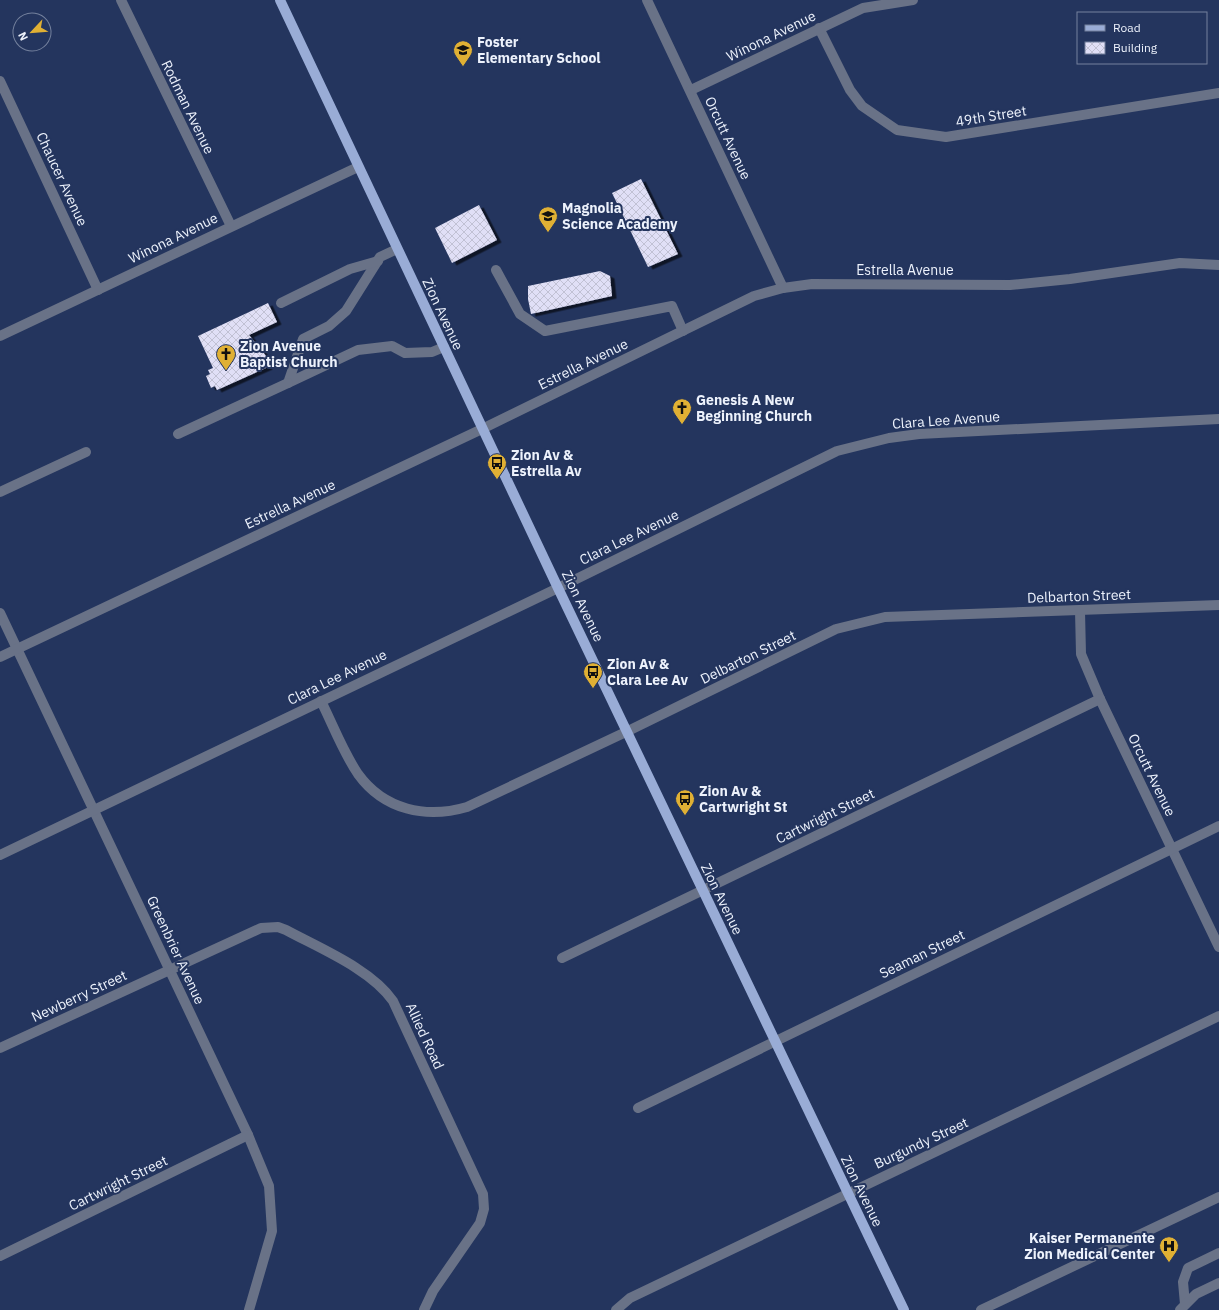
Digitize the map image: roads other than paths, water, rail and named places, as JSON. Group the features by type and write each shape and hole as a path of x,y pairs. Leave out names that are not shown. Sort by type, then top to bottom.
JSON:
{"main road":[{"name":"Zion Avenue","path":"280,0 482,429 628,731 904,1310"}],"street":[{"name":"Rodman Avenue","path":"121,0 231,226"},
{"name":"Orcutt Avenue","path":"647,0 691,90 783,288"},
{"name":"Winona Avenue","path":"691,90 863,8 913,0"},
{"name":"49th Street","path":"819,28 850,90 862,106 897,130 946,137 1219,93"},
{"name":"Chaucer Avenue","path":"0,81 98,290"},
{"name":"Winona Avenue","path":"0,336 358,167"},
{"path":"288,383 304,339 329,326 346,311 380,257 397,249"},
{"path":"281,303 350,269 378,261"},
{"name":"Estrella Avenue","path":"0,657 482,429 754,296 783,288 812,284 1010,285 1070,279 1180,263 1219,264"},
{"path":"496,270 520,314 545,331 672,306 682,331"},
{"path":"178,434 358,350 392,346 405,353 432,352 444,346"},
{"name":"Clara Lee Avenue","path":"0,854 558,588 838,452 889,438 919,434 1219,419"},
{"path":"0,492 86,452"},
{"name":"Delbarton Street","path":"320,701 352,764 366,783 379,795 394,804 424,812 443,812 467,807 628,731 836,629 885,617 1219,605"},
{"name":"Orcutt Avenue","path":"1080,611 1080,654 1100,699 1219,947"},
{"name":"Greenbrier Avenue","path":"0,613 248,1135 269,1186 272,1231 249,1310"},
{"name":"Cartwright Street","path":"562,958 1100,699"},
{"name":"Seaman Street","path":"638,1108 1219,826"},
{"name":"Allied Road","path":"169,969 253,930 278,927 369,976 388,993 400,1015 481,1187 484,1201 480,1223 433,1291 424,1310"},
{"name":"Newberry Street","path":"0,1048 169,969"},
{"name":"Burgundy Street","path":"616,1310 630,1298 1219,1016"},
{"name":"Cartwright Street","path":"0,1256 248,1135"},
{"path":"981,1310 1219,1197"},
{"path":"1182,1307 1183,1282 1188,1268 1219,1253"},
{"path":"1182,1307 1196,1294 1219,1283"}],"place":[{"name":"Foster Elementary School","path":"463,67"},
{"name":"Magnolia Science Academy","path":"548,233"},
{"name":"Zion Avenue Baptist Church","path":"226,371"},
{"name":"Genesis A New Beginning Church","path":"682,425"},
{"name":"Zion Av & Estrella Av","path":"497,480"},
{"name":"Zion Av & Clara Lee Av","path":"593,689"},
{"name":"Zion Av & Cartwright St","path":"685,816"},
{"name":"Kaiser Permanente Zion Medical Center","path":"1169,1263"}]}
